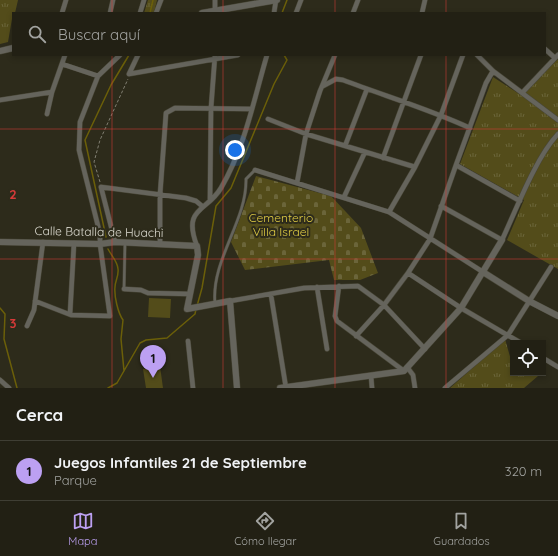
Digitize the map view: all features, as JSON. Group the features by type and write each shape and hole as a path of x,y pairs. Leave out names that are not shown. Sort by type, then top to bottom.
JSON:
{"street":[{"path":"62,12 66,0"},
{"path":"110,12 113,0"},
{"path":"140,12 144,0"},
{"path":"156,12 161,0"},
{"path":"215,0 215,12 259,2 276,0 274,12"},
{"path":"296,12 301,0"},
{"path":"353,12 358,0"},
{"path":"422,12 425,0"},
{"path":"0,51 12,48"},
{"path":"523,92 556,57 546,50"},
{"path":"47,114 52,92 65,56"},
{"path":"35,301 70,314 110,316 100,244 100,234 79,150 80,122 98,76 119,56"},
{"path":"130,74 138,56"},
{"path":"130,74 226,56"},
{"path":"267,56 252,109 232,168 220,189 202,206 195,216 191,229 197,246 198,255 190,294 190,308 230,300 317,287 358,286 384,305 425,349"},
{"path":"297,183 306,134 335,56"},
{"path":"383,158 421,56"},
{"path":"390,212 415,168 441,115 463,56"},
{"path":"477,56 493,71 523,92 558,120"},
{"path":"210,200 211,108 215,57"},
{"path":"62,64 98,76"},
{"path":"356,336 384,305 408,273 430,239 486,83 493,71"},
{"path":"324,86 336,79 343,80 404,104 441,115 470,128"},
{"path":"345,146 367,89"},
{"path":"0,100 52,92"},
{"path":"160,244 160,195 166,113 175,108 252,109"},
{"path":"268,119 306,134 415,168"},
{"path":"271,295 284,388 371,376 405,369 425,349 461,308 502,240 550,143 558,134"},
{"path":"344,198 365,152"},
{"path":"456,165 520,201"},
{"path":"255,170 390,212 529,301 558,316"},
{"path":"114,242 101,187 186,198 196,201 202,206"},
{"path":"441,206 502,240"},
{"name":"Calle Batalla de Huachi","path":"0,242 100,244 114,242 197,246"},
{"path":"27,326 34,310 43,242"},
{"path":"70,314 74,243"},
{"path":"445,388 508,335 551,268"},
{"path":"408,273 461,308 516,340"},
{"path":"340,286 335,316 340,325 413,375 414,388"},
{"path":"317,287 327,349"},
{"path":"124,289 190,294"},
{"path":"230,300 236,388"},
{"path":"188,341 193,388"},
{"path":"546,360 558,367"},
{"path":"371,376 372,388"},
{"path":"0,380 10,388"}],"lane":[{"path":"215,304 214,292 225,252 246,192 246,179 255,170"},
{"path":"124,289 125,243"}],"path":[{"path":"101,187 94,162 100,140 130,74"}],"green space":[{"path":"0,0 18,0 15,12 12,12 8,42 0,44"},
{"path":"148,0 157,0 154,12 144,12"},
{"path":"558,59 558,269 507,240 524,200 460,164 493,77 521,95"},
{"name":"Cementerio Villa Israel","path":"256,176 331,196 361,228 378,273 360,280 334,280 329,260 245,270 231,242"},
{"path":"149,298 171,299 170,318 148,317"},
{"path":"505,339 510,356 510,376 538,376 524,388 450,388"},
{"path":"160,366 163,388 146,388 143,369"}],"waterway":[{"path":"150,12 153,0"},
{"path":"282,12 287,0"},
{"path":"106,237 85,140 111,85 128,56"},
{"path":"197,306 202,288 216,206 231,188 274,84 287,60 285,56"},
{"path":"108,249 118,266 115,291 118,309 123,320 121,339 124,371"},
{"path":"0,308 5,314 4,339 17,388"},
{"path":"108,388 117,383 140,343 146,340 167,338 195,314 196,309"}],"place":[{"name":"Juegos Infantiles 21 de Septiembre","path":"153,378"}]}
